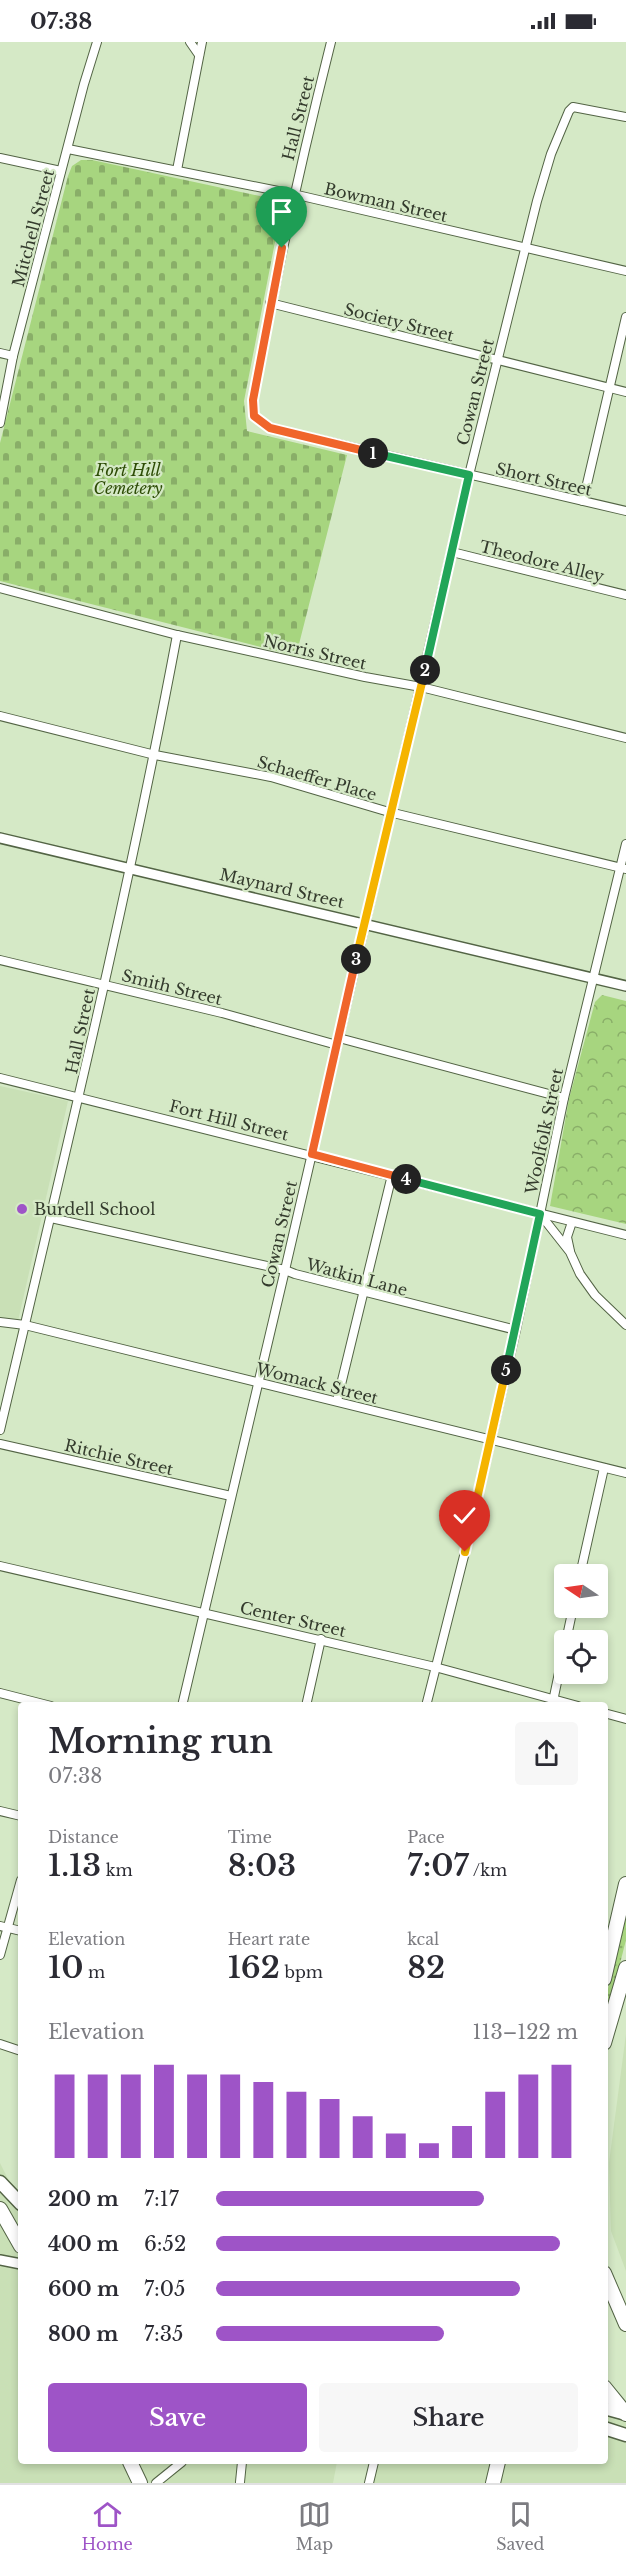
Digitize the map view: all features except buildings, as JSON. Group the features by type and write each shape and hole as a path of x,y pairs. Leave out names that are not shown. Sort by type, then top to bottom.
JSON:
{"highway":[{"path":"608,1951 626,1884"},
{"path":"608,2029 626,1968"},
{"path":"0,2209 18,2241"},
{"path":"608,2282 626,2324"},
{"path":"608,2392 626,2414"},
{"path":"131,2464 140,2483"},
{"path":"493,2483 498,2464"}],"main road":[{"path":"0,2182 18,2201"},
{"path":"608,2409 626,2414"},
{"path":"608,2429 626,2435"}],"street":[{"name":"Mitchell Street","path":"0,423 14,356 61,171 84,84 98,42"},
{"path":"189,42 199,55"},
{"path":"177,170 202,42"},
{"name":"Hall Street","path":"252,412 270,303 293,194 331,42"},
{"name":"Cowan Street","path":"183,1702 202,1611 285,1269 469,475 551,154 573,106 626,117"},
{"name":"Bowman Street","path":"68,149 293,194 626,271"},
{"path":"0,158 61,171"},
{"name":"Society Street","path":"270,303 626,392"},
{"path":"583,501 626,317"},
{"path":"0,353 14,356"},
{"name":"Short Street","path":"252,412 257,421 270,428 626,511"},
{"name":"Theodore Alley","path":"452,552 626,596"},
{"name":"Norris Street","path":"0,588 177,635 365,677 421,687 626,738"},
{"name":"Hall Street","path":"0,1430 80,1096 131,868 177,635"},
{"name":"Schaeffer Place","path":"0,716 155,755 271,777 389,813 623,868"},
{"name":"Maynard Street","path":"0,838 626,986"},
{"name":"Woolfolk Street","path":"427,1702 465,1552 516,1330 564,1098 623,868 626,844"},
{"name":"Smith Street","path":"0,960 564,1098"},
{"name":"Fort Hill Street","path":"0,1078 312,1154 626,1235"},
{"path":"337,1401 392,1175"},
{"path":"540,1214 570,1252"},
{"name":"Watkin Lane","path":"51,1218 285,1269 295,1275 363,1293 516,1330"},
{"path":"572,1222 567,1237 570,1252 580,1274 596,1295 626,1325"},
{"name":"Womack Street","path":"0,1322 25,1325 626,1473"},
{"name":"Ritchie Street","path":"0,1444 231,1496"},
{"path":"582,1564 604,1468"},
{"name":"Center Street","path":"0,1566 435,1666 552,1702"},
{"path":"307,1702 321,1639"},
{"path":"552,1702 556,1684"},
{"path":"0,1693 35,1702"},
{"path":"608,1714 626,1719"},
{"path":"0,1811 18,1815"},
{"path":"0,1955 4,1927 18,1888"},
{"path":"0,2044 18,2049"},
{"path":"0,2260 18,2263"},
{"path":"156,2483 180,2464"},
{"path":"240,2482 242,2464"},
{"path":"369,2483 374,2464"}],"shaded area":[{"name":"Burdell School","path":"0,1086 68,1101 18,1321 0,1317"},
{"path":"626,2034 626,2271 611,2231 609,2163"},
{"path":"0,2163 18,2199 18,2464 337,2464 333,2483 0,2483"},
{"path":"626,2412 626,2483 373,2483 378,2464 608,2464 608,2416"}],"green space":[{"name":"Fort Hill Cemetery","path":"81,160 92,160 283,201 244,401 247,431 347,455 296,656 0,581 0,443 68,176 72,166"},
{"path":"602,995 626,1001 626,1224 550,1206 569,1099 595,1002"},
{"path":"626,1909 626,1940 608,2010 608,1989"}],"place":[{"name":"Burdell School","path":"22,1209"}],"route":[{"path":"282,248 253,400 252,412 257,421 270,428 469,475 312,1154 540,1214 465,1552"}]}
